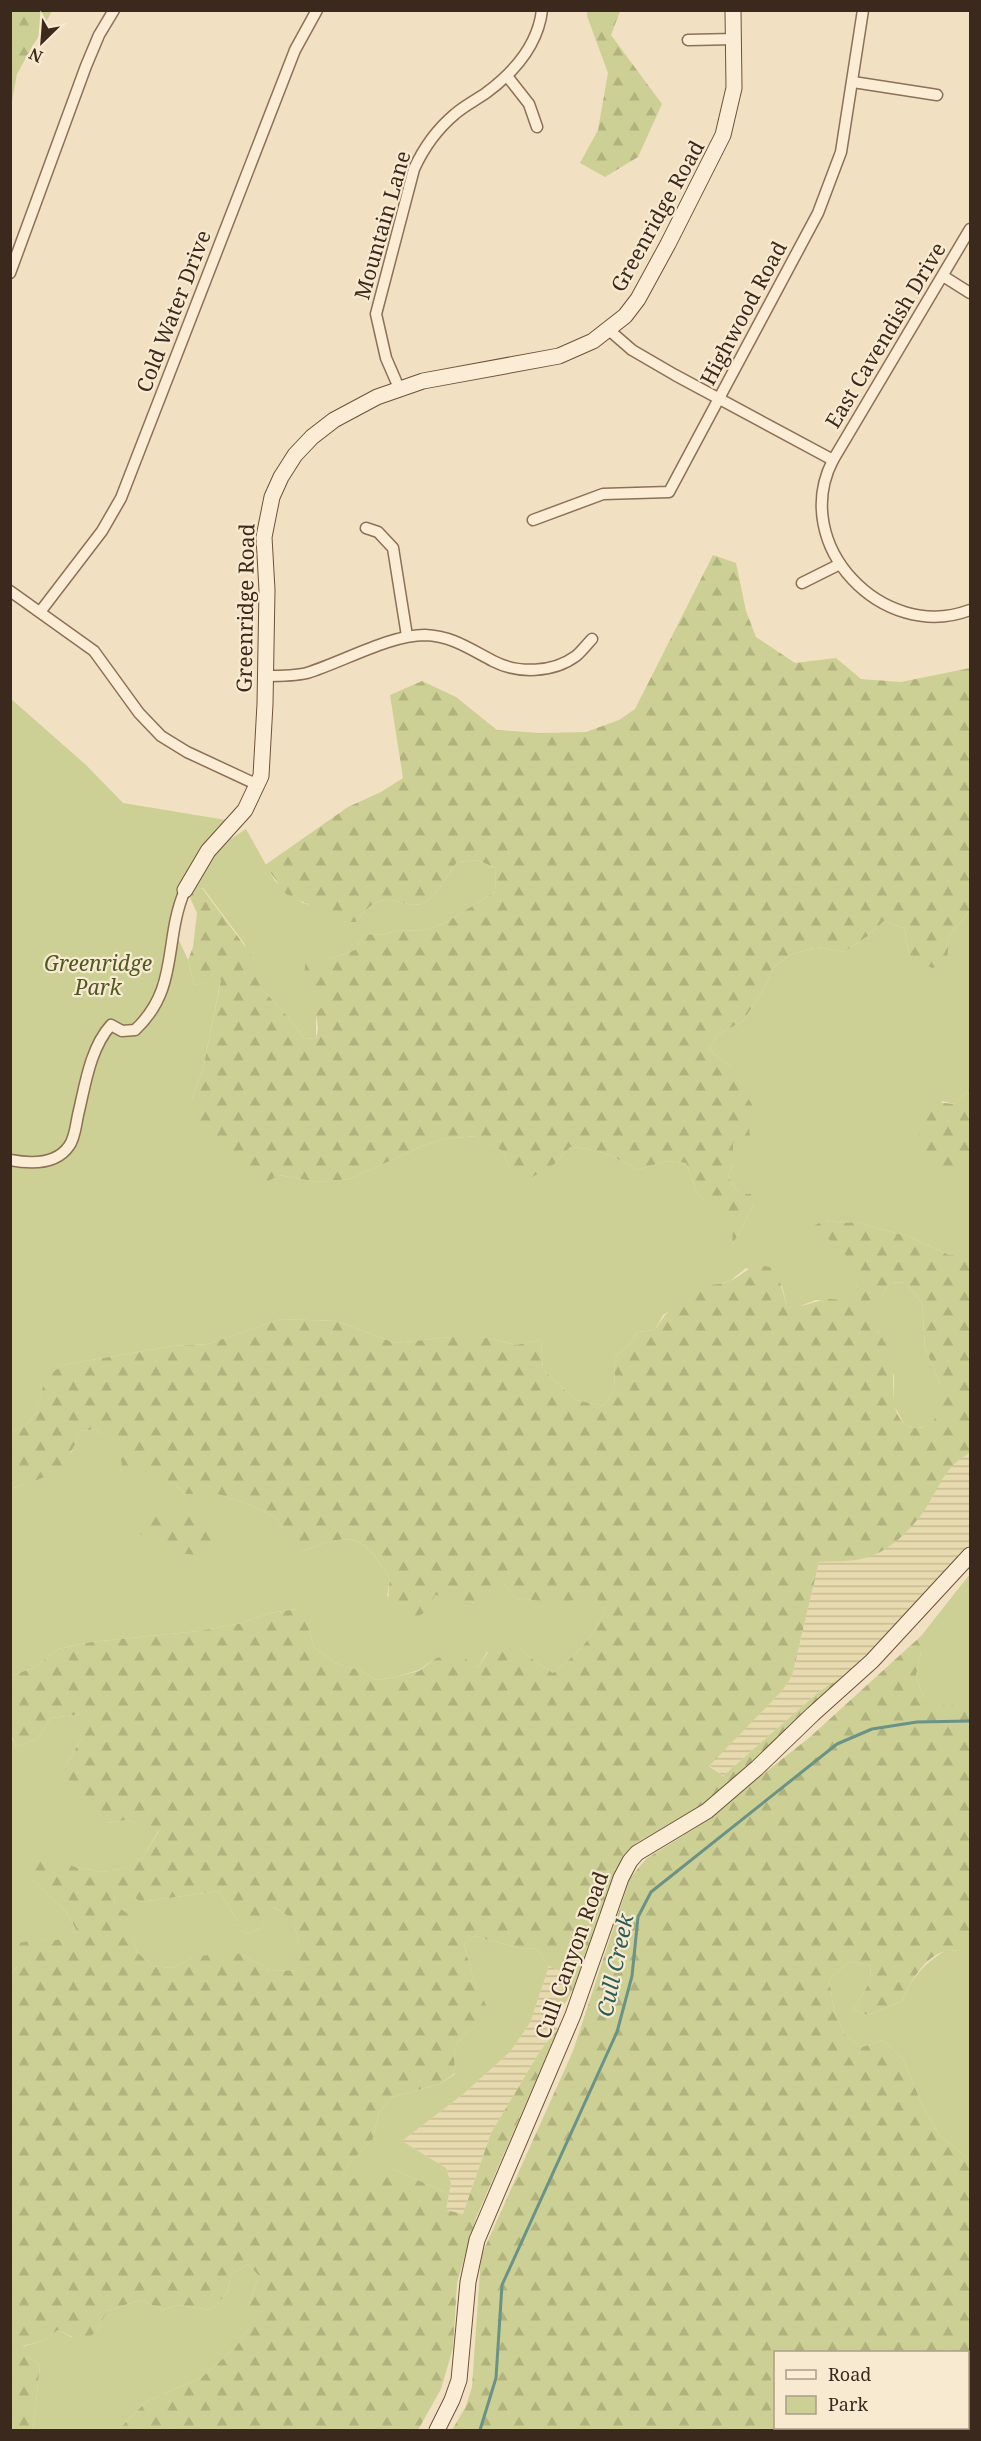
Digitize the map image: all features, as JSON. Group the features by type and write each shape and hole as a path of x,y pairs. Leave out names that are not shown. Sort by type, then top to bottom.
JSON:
{"street":[{"path":"11,268 86,66 99,35 114,10"},
{"name":"Cold Water Drive","path":"40,612 102,531 121,498 295,50 317,10"},
{"name":"Mountain Lane","path":"399,388 386,358 376,314 414,169 428,142 446,122 507,76 536,35 542,10"},
{"name":"Greenridge Road","path":"10,1160 27,1163 54,1160 69,1146 87,1077 101,1036 111,1025 122,1031 135,1030 156,1005 165,985 178,905 208,851 245,810 258,785 264,761 267,590 264,537 272,497 281,477 295,455 312,437 356,408 399,388 451,375 559,356 593,341 609,330 638,299 723,135 734,88 733,10"},
{"name":"Highwood Road","path":"533,520 603,494 669,492 818,213 841,152 863,10"},
{"path":"688,40 735,39"},
{"path":"507,76 529,104 537,126"},
{"path":"853,82 937,95"},
{"name":"East Cavendish Drive","path":"970,229 833,460 828,471 822,503 827,537 840,564 852,580 869,596 898,611 928,616 949,616 970,610"},
{"path":"942,276 970,293"},
{"path":"609,330 632,350 833,460"},
{"path":"366,528 378,532 393,548 407,636"},
{"path":"802,584 840,564"},
{"path":"10,591 94,651 139,713 161,736 187,752 258,785"},
{"path":"266,676 306,673 407,636 444,637 460,642 504,665 534,670 545,669 576,656 592,639"},
{"name":"Cull Canyon Road","path":"437,2430 459,2380 468,2282 477,2240 573,2015 621,1878 630,1861 650,1844 707,1811 757,1768 872,1661 970,1555"}],"shaded area":[{"path":"970,1453 970,1549 849,1672 820,1691 723,1776 709,1765 782,1691 792,1676 819,1562 865,1558 931,1500 940,1481 956,1461"},
{"path":"549,1966 570,1975 548,2017 558,2029 540,2051 491,2133 463,2214 446,2210 451,2183 446,2168 402,2141 462,2095 510,2052 530,2023"}],"green space":[{"path":"11,10 49,10 51,13 17,74 11,106"},
{"path":"587,11 620,11 611,35 662,104 638,157 605,177 580,163 598,130 608,73"},
{"path":"713,555 736,563 746,611 756,637 795,663 836,658 861,679 901,682 970,668 970,910 949,936 947,964 932,968 910,957 904,928 884,921 868,936 844,952 818,947 792,954 774,967 764,989 743,1021 717,1035 709,1050 731,1067 755,1110 748,1121 750,1136 733,1143 733,1163 728,1177 739,1194 751,1194 754,1204 732,1246 733,1223 697,1193 686,1163 667,1161 637,1170 605,1154 588,1149 570,1147 556,1163 524,1182 509,1167 503,1151 475,1136 445,1139 425,1145 350,1179 317,1182 279,1175 260,1186 219,1145 197,1118 192,1098 203,1069 221,980 194,985 188,960 193,947 197,913 187,891 202,888 250,953 261,988 304,1038 316,1039 318,1029 316,1013 323,1006 303,980 306,961 324,967 332,958 355,950 364,934 382,935 400,930 422,931 445,923 496,891 495,868 478,860 457,862 428,901 419,904 386,900 377,902 367,909 356,922 346,922 286,894 265,865 348,807 381,792 403,778 390,695 422,681 456,697 497,730 539,733 586,732 619,720 635,709"},
{"name":"Greenridge Park","path":"10,698 86,765 123,803 232,821 171,923 188,960 194,985 221,979 203,1069 192,1098 279,1175 317,1182 350,1179 425,1145 445,1139 476,1136 503,1151 509,1167 556,1163 570,1147 605,1154 637,1170 667,1161 686,1163 697,1193 734,1223 733,1244 754,1204 739,1194 728,1177 733,1163 731,1067 709,1050 717,1035 743,1021 764,989 774,967 792,954 818,947 844,952 868,936 884,921 904,928 910,957 946,964 949,936 970,910 970,1088 955,1104 941,1101 967,1170 970,1170 970,1255 949,1255 910,1237 856,1222 842,1223 826,1220 828,1237 841,1248 848,1259 857,1287 882,1297 890,1282 906,1283 922,1303 925,1348 941,1386 941,1413 929,1425 915,1429 904,1424 894,1405 894,1376 878,1332 843,1302 816,1300 795,1308 787,1306 782,1286 746,1268 730,1281 706,1287 663,1315 655,1330 638,1332 629,1345 614,1358 615,1390 603,1406 576,1400 543,1370 541,1340 516,1345 484,1337 452,1337 395,1343 337,1321 281,1319 208,1344 173,1346 62,1365 45,1380 36,1413 24,1427 11,1431"},
{"path":"246,829 275,881 303,903 317,907 346,922 356,922 367,909 377,902 386,900 419,904 428,901 457,862 478,860 495,868 496,891 445,923 422,931 400,930 382,935 364,934 355,950 332,958 310,989 324,1006 316,1013 316,1039 304,1038 261,988 244,943 203,888 187,891 223,844"},
{"path":"970,1088 970,1170 947,1174 928,1159 920,1139 917,1115 922,1101 955,1104"},
{"path":"826,1220 842,1223 856,1222 910,1237 949,1255 970,1255 970,1453 951,1468 925,1510 894,1543 865,1558 819,1562 792,1676 782,1691 709,1766 723,1776 820,1691 849,1672 709,1801 636,1843 617,1872 585,1966 566,2002 551,2021 548,2017 569,1975 549,1966 537,1949 519,1948 474,1936 464,1945 474,1981 492,2017 466,2033 454,2047 455,2073 440,2084 392,2097 379,2112 373,2139 349,2164 339,2185 368,2172 393,2169 449,2194 446,2210 463,2214 491,2133 540,2051 558,2029 476,2218 457,2283 453,2348 441,2389 418,2430 118,2430 147,2401 201,2378 235,2348 249,2328 249,2304 259,2276 248,2264 231,2274 227,2293 211,2310 178,2305 164,2310 140,2300 107,2311 97,2331 83,2342 58,2330 42,2341 23,2346 28,2357 40,2365 33,2430 11,2430 11,1975 17,1967 15,1944 37,1939 57,1940 77,1931 67,1913 31,1878 19,1857 46,1856 75,1867 103,1872 124,1868 143,1857 159,1831 127,1820 107,1823 63,1785 65,1767 82,1738 82,1714 51,1718 36,1740 16,1746 11,1734 11,1676 35,1667 58,1649 91,1642 199,1631 242,1623 269,1613 297,1609 308,1627 314,1647 335,1663 359,1670 376,1680 419,1671 436,1658 459,1654 478,1668 495,1641 518,1647 553,1673 583,1645 595,1630 605,1611 596,1597 558,1603 516,1598 504,1584 488,1601 475,1603 435,1595 425,1612 412,1621 391,1605 389,1600 390,1579 372,1553 363,1545 345,1539 303,1551 291,1544 276,1517 245,1503 217,1494 186,1494 175,1485 142,1471 122,1476 121,1460 117,1449 96,1429 81,1431 68,1457 55,1471 38,1480 11,1489 11,1431 24,1427 36,1413 45,1379 62,1365 173,1346 208,1344 281,1319 337,1321 395,1343 452,1337 484,1337 516,1345 541,1340 543,1370 576,1400 603,1406 615,1390 614,1358 629,1345 638,1332 655,1330 665,1315 691,1293 707,1286 730,1281 750,1268 761,1266 776,1269 787,1306 801,1306 831,1299 845,1303 858,1312 876,1330 889,1350 892,1359 897,1413 910,1427 920,1428 928,1425 941,1412 941,1386 925,1348 922,1303 906,1283 890,1282 882,1297 862,1303 851,1266 842,1250 809,1228","holes":["219,1891 246,1934 261,1928 274,1907 293,1919 299,1944 299,1970 271,1971 242,1954 222,1952 193,1958 172,1968 153,1966 137,1952 128,1914 114,1904 115,1893 129,1893 140,1902"]},
{"path":"96,1429 115,1444 123,1459 175,1485 186,1494 217,1494 276,1517 291,1543 303,1551 345,1539 363,1545 372,1553 390,1579 387,1596 425,1612 434,1594 475,1603 504,1584 516,1598 534,1600 597,1597 605,1611 595,1630 583,1645 553,1673 518,1647 487,1652 478,1668 466,1660 436,1658 419,1670 376,1680 359,1670 335,1663 314,1647 308,1627 296,1609 269,1613 242,1623 199,1631 91,1642 58,1649 35,1667 11,1676 11,1489 30,1482 71,1453 81,1431"},
{"path":"195,1515 207,1520 215,1533 213,1547 196,1555 161,1551 140,1534 141,1524 149,1518"},
{"path":"970,1574 970,1697 948,1708 923,1696 916,1676 921,1651 921,1636"},
{"path":"921,1636 921,1651 916,1676 923,1696 948,1707 970,1697 970,1951 949,1950 938,1954 924,1964 902,2001 868,2015 853,2010 870,1982 871,1966 850,1961 829,1979 834,2010 845,2035 862,2047 883,2040 903,2059 921,2102 939,2135 970,2160 970,2430 452,2430 465,2408 472,2387 481,2256 573,2051 630,1878 647,1858 694,1829 810,1737"},
{"path":"82,1714 82,1738 65,1767 107,1823 127,1820 159,1830 143,1857 125,1868 103,1872 75,1867 31,1878 67,1913 77,1931 57,1941 37,1939 11,1975 10,1734 16,1746 36,1740 51,1718"},
{"path":"219,1891 246,1934 261,1928 273,1907 293,1918 299,1944 299,1970 271,1971 242,1954 193,1958 172,1968 153,1966 137,1952 133,1936 114,1904 115,1893 129,1893 140,1902"},
{"path":"474,1936 519,1948 537,1949 549,1966 530,2023 510,2052 462,2095 402,2141 446,2168 451,2183 449,2194 393,2169 338,2186 349,2164 373,2139 379,2112 392,2097 440,2084 455,2074 454,2047 466,2033 491,2017 474,1981 464,1945"},
{"path":"946,1950 970,1951 970,2160 939,2135 921,2102 903,2059 883,2040 862,2047 845,2035 834,2010 829,1979 850,1961 871,1966 870,1982 853,2010 868,2015 902,2001 920,1972"},
{"path":"248,2264 259,2276 249,2304 249,2328 235,2348 201,2378 147,2401 118,2430 33,2430 40,2365 28,2357 22,2347 42,2341 58,2330 71,2337 97,2331 107,2311 140,2300 164,2310 178,2305 211,2310 227,2293 231,2274"}],"waterway":[{"name":"Cull Creek","path":"480,2430 496,2378 502,2285 617,2032 632,1976 638,1917 651,1892 837,1744 872,1729 917,1722 970,1721"}]}
